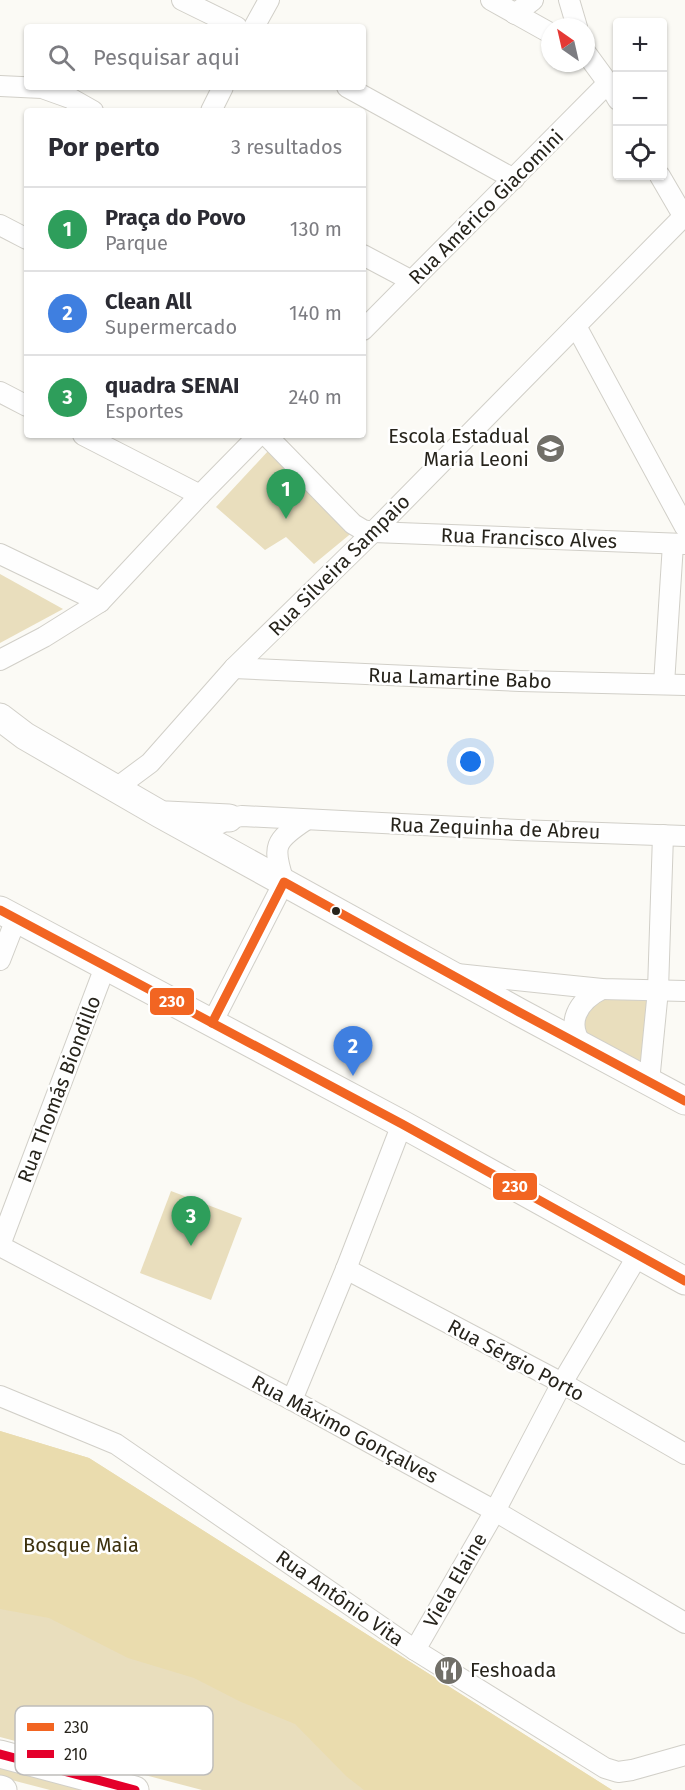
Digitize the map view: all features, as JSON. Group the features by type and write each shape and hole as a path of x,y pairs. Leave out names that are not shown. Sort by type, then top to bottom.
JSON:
{"street":[{"path":"182,0 231,24"},
{"path":"256,24 269,0"},
{"path":"491,0 541,28"},
{"path":"515,14 533,0"},
{"path":"569,0 574,18"},
{"path":"595,65 613,92"},
{"name":"Rua Américo Giacomini","path":"366,327 608,83"},
{"path":"0,86 24,87"},
{"path":"48,90 70,98 88,108"},
{"path":"212,108 222,90"},
{"path":"352,90 513,179"},
{"path":"662,180 684,218"},
{"name":"Rua Silveira Sampaio","path":"115,789 150,763 234,668 373,532 684,218"},
{"path":"0,225 24,237"},
{"path":"366,257 412,281"},
{"path":"576,326 685,527"},
{"path":"0,392 24,404"},
{"path":"89,438 200,495"},
{"path":"0,660 44,637 100,602 256,438"},
{"path":"269,438 353,524 363,530 373,532"},
{"name":"Rua Francisco Alves","path":"373,532 679,544"},
{"path":"664,684 679,544"},
{"path":"0,554 100,602"},
{"name":"Rua Lamartine Babo","path":"234,668 520,681 685,685"},
{"path":"0,717 25,736 115,789 685,1101"},
{"path":"150,763 152,809"},
{"path":"152,809 229,818"},
{"name":"Rua Zequinha de Abreu","path":"229,818 242,816 685,836"},
{"path":"206,839 218,825 229,818"},
{"path":"213,1023 284,882 276,853 278,845 289,831 306,820"},
{"path":"649,1082 658,990 663,835"},
{"path":"0,960 8,915 402,1124 685,1281"},
{"name":"Rua Thomás Biondillo","path":"0,1245 105,967"},
{"path":"451,974 602,989 685,990"},
{"path":"584,1047 577,1040 574,1030 576,1013 587,999 602,989"},
{"path":"292,1400 402,1124"},
{"name":"Rua Máximo Gonçalves","path":"0,1245 495,1511 685,1623"},
{"name":"Viela Elaine","path":"415,1650 495,1511 561,1383 638,1255"},
{"name":"Rua Sérgio Porto","path":"346,1269 561,1383 685,1454"},
{"name":"Rua Antônio Vita","path":"0,1396 116,1444 415,1650 604,1768 618,1772 632,1770 685,1755"},
{"path":"0,1754 15,1758"},
{"path":"79,1775 135,1790"}],"green space":[{"path":"269,450 354,531 314,564 286,537 265,550 216,507"},
{"path":"0,574 63,609 0,643"},
{"path":"658,993 648,1073 589,1043 582,1021 593,998"},
{"path":"171,1191 242,1218 211,1300 140,1273"},
{"name":"Bosque Maia","path":"0,1431 89,1458 612,1790 202,1790 145,1775 213,1775 213,1706 15,1706 15,1741 0,1737"},
{"name":"Bosque Maia","path":"0,1431 89,1458 612,1790 364,1790 346,1776 295,1724 241,1702 194,1678 128,1658 49,1618 0,1609"},
{"path":"0,1764 15,1768 15,1775 44,1775 103,1790 50,1790 0,1777"}],"transit line":[{"name":"230","path":"212,1023 284,882 685,1101"},
{"name":"230","path":"0,910 402,1124 685,1281"},
{"name":"210","path":"0,1754 15,1758"},
{"name":"210","path":"79,1775 135,1790"}],"place":[{"name":"Escola Estadual Maria Leoni","path":"550,448"},
{"name":"Praça do Povo","path":"286,519"},
{"name":"Clean All","path":"353,1076"},
{"name":"quadra SENAI","path":"191,1246"},
{"name":"Feshoada","path":"449,1670"}]}
